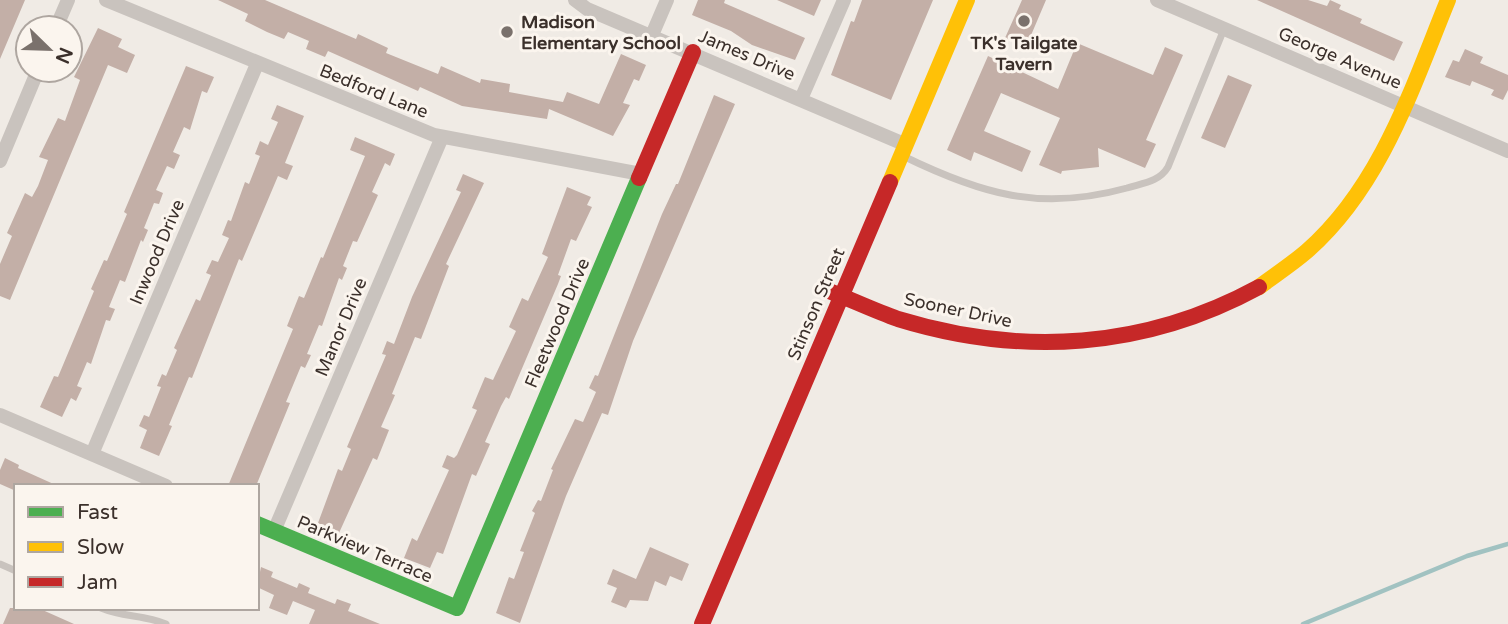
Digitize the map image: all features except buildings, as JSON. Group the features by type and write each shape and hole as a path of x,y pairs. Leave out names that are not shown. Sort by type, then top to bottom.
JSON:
{"street":[{"name":"Bedford Lane","path":"106,0 257,64 442,137 641,174"},
{"name":"James Drive","path":"575,0 587,9 801,99 902,149"},
{"path":"652,35 667,0"},
{"path":"801,99 844,0"},
{"name":"Stinson Street","path":"702,624 835,293 967,0"},
{"name":"George Avenue","path":"1157,0 1508,151"},
{"name":"Sooner Drive","path":"835,293 904,321 988,339 1019,342 1080,344 1108,341 1196,318 1255,288 1319,239 1360,190 1403,107 1448,0"},
{"name":"Fleetwood Drive","path":"457,608 692,52"},
{"name":"Inwood Drive","path":"92,454 257,64"},
{"path":"0,161 32,84"},
{"name":"Manor Drive","path":"274,531 442,137"},
{"path":"0,415 161,484"},
{"name":"Parkview Terrace","path":"259,525 457,608"}],"lane":[{"path":"902,149 960,183 1003,195 1072,198 1111,193 1157,180 1168,167 1224,29"},
{"path":"106,610 119,616 148,617 165,624"},
{"path":"115,624 119,616"}],"waterway":[{"path":"1303,624 1467,556 1508,544"}],"traffic: fast":[{"path":"259,525 457,608 639,178"}],"traffic: slow":[{"path":"890,182 967,0"},
{"path":"1259,287 1307,251 1333,225 1355,197 1392,134 1448,0"}],"traffic: jam":[{"path":"639,178 693,52"},
{"path":"702,624 890,182"},
{"path":"829,291 898,319 944,331 991,339 1037,342 1082,340 1172,324 1216,308 1259,287"}],"place":[{"name":"TK's Tailgate Tavern","path":"1024,21"},
{"name":"Madison Elementary School","path":"507,32"}]}
